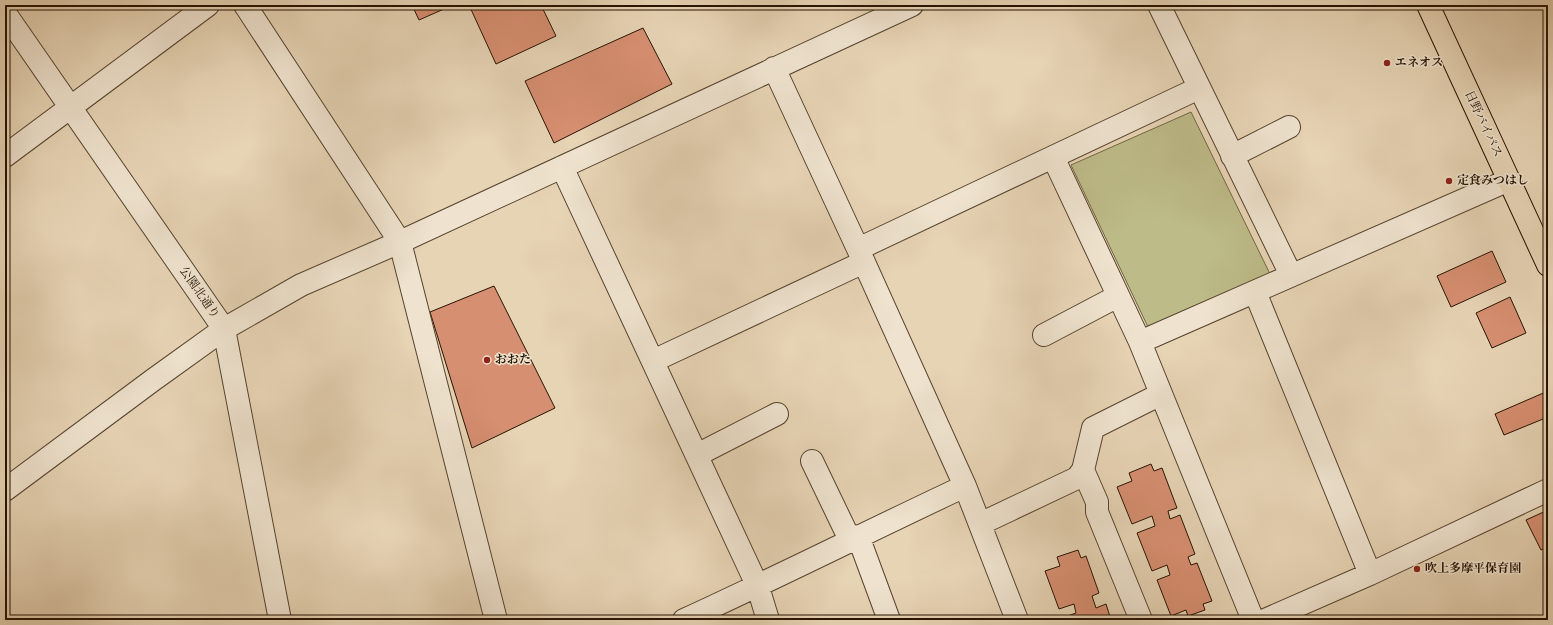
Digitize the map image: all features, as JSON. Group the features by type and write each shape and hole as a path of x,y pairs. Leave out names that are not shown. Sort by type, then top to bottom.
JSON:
{"highway":[{"name":"日野バイパス","path":"1428,5 1548,265"}],"street":[{"path":"5,156 208,5"},
{"path":"245,5 400,242 496,620"},
{"path":"5,490 224,329 301,285 400,242 912,5"},
{"path":"1159,5 1291,275"},
{"name":"公園北通り","path":"5,13 224,329 280,620"},
{"path":"774,68 965,486 1017,620"},
{"path":"653,361 1053,157 1199,88"},
{"path":"1232,156 1289,127"},
{"path":"1053,157 1140,342 1253,620"},
{"path":"562,167 758,587 768,620"},
{"path":"1140,342 1509,180"},
{"path":"1255,292 1370,574"},
{"path":"1044,335 1118,296"},
{"path":"980,524 1077,478 1083,470 1093,428 1161,394"},
{"path":"697,455 777,414"},
{"path":"812,460 854,538 889,620"},
{"path":"1083,470 1097,502 1097,512 1141,620"},
{"path":"684,620 758,587 854,538 965,486"},
{"path":"1265,620 1370,574 1548,490"}],"shaded area":[{"path":"1191,112 1270,274 1148,327 1071,165"}],"building":[{"path":"412,5 453,5 419,20"},
{"path":"469,5 541,5 556,36 496,64"},
{"path":"643,28 672,84 554,143 525,81"},
{"path":"1492,251 1506,282 1451,307 1437,276"},
{"name":"おおた","path":"494,286 555,408 472,448 430,312"},
{"path":"1510,297 1526,333 1492,348 1476,313"},
{"path":"1548,391 1548,417 1504,435 1495,414"},
{"path":"1151,464 1154,471 1162,468 1177,508 1168,511 1170,519 1180,515 1195,554 1188,557 1191,565 1197,563 1212,601 1203,604 1205,610 1188,616 1186,610 1171,616 1157,580 1170,575 1167,565 1152,571 1137,533 1155,526 1152,516 1132,524 1117,487 1132,481 1129,473"},
{"path":"1548,510 1548,547 1541,550 1526,520"},
{"path":"1078,550 1081,558 1086,556 1099,593 1092,596 1096,608 1106,604 1111,620 1066,620 1065,617 1076,613 1074,604 1059,609 1045,571 1060,566 1057,557"}],"place":[{"name":"エネオス","path":"1387,63"},
{"name":"定食みつはし","path":"1449,181"},
{"name":"おおた","path":"487,360"},
{"name":"吹上多摩平保育園","path":"1417,569"}]}
